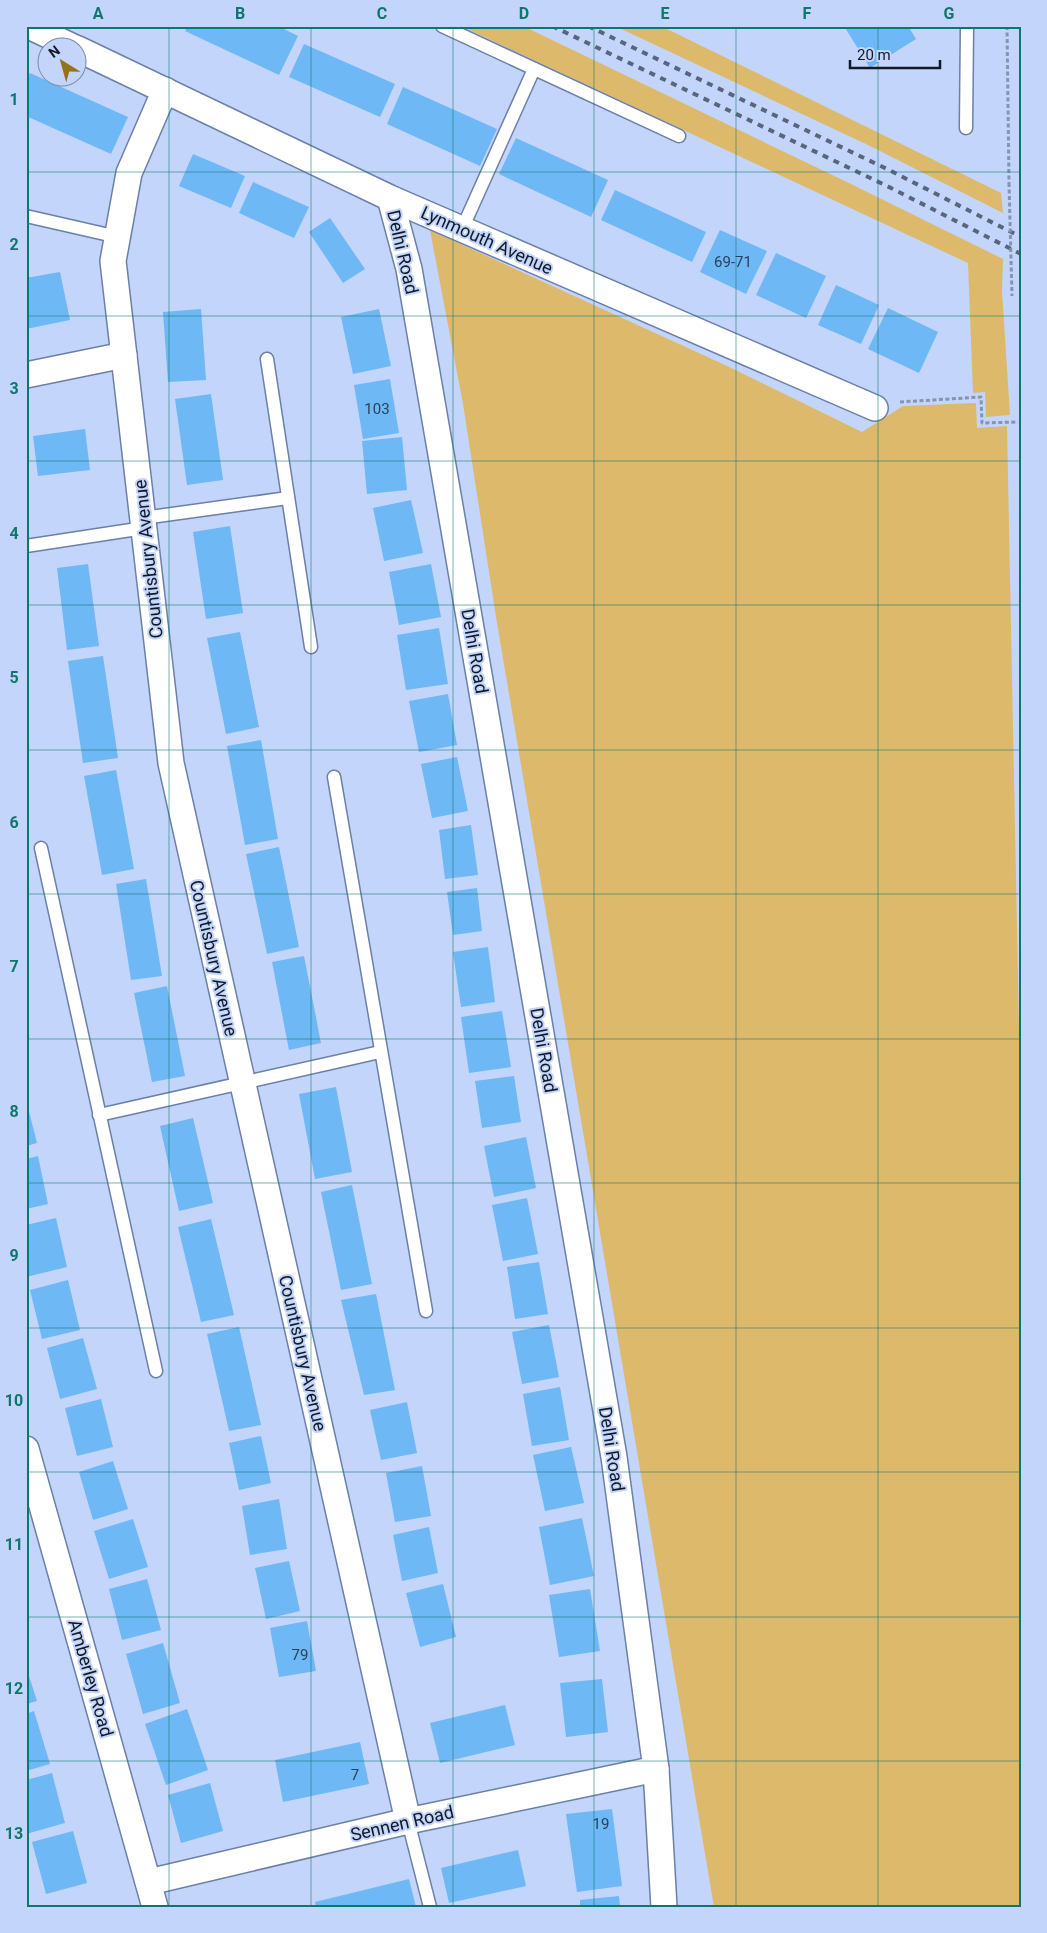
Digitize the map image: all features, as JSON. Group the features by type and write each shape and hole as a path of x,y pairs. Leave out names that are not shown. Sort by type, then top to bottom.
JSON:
{"street":[{"name":"Lynmouth Avenue","path":"43,29 59,38"},
{"name":"Lynmouth Avenue","path":"88,54 390,198 875,408"},
{"name":"Countisbury Avenue","path":"165,90 129,173 113,261 171,764 408,1821"},
{"name":"Delhi Road","path":"390,198 411,279 614,1457 656,1768 664,1907"},
{"path":"26,375 124,355"},
{"name":"Amberley Road","path":"26,1449 155,1907"},
{"name":"Sennen Road","path":"149,1882 408,1821 656,1768"}],"lane":[{"path":"442,26 679,136"},
{"path":"966,128 967,26"},
{"path":"462,230 534,69"},
{"path":"26,216 118,237"},
{"path":"267,359 311,647"},
{"path":"26,546 288,498"},
{"path":"334,777 426,1311"},
{"path":"41,848 156,1371"},
{"path":"100,1116 380,1052"},
{"path":"408,1821 430,1907"}],"path":[{"path":"1008,26 1012,296"},
{"path":"875,408 903,402 981,397 982,423 1018,422"}],"shaded area":[{"path":"461,26 523,26 1003,259 1002,291 1010,415 986,417 985,392 973,393 968,263"},
{"path":"615,26 661,26 1001,193 1003,213 868,145"},
{"path":"430,230 725,365 862,432 903,406 976,403 977,428 1007,426 1021,1130 1021,1907 714,1907 496,617 463,404"}],"building":[{"path":"188,26 278,26 298,36 279,75 185,31"},
{"path":"844,26 908,26 916,39 870,68"},
{"path":"304,44 395,84 380,117 289,77"},
{"path":"30,73 38,77 38,88 63,88 128,117 111,154 26,116 26,80"},
{"path":"403,87 497,129 480,166 387,124"},
{"path":"516,138 608,180 591,217 499,174"},
{"path":"193,154 245,176 231,208 179,186"},
{"path":"253,182 309,207 294,238 239,213"},
{"path":"615,190 706,232 692,262 601,220"},
{"path":"330,218 365,269 343,283 309,232"},
{"path":"720,230 767,251 746,294 700,272"},
{"path":"776,253 826,276 806,318 756,295"},
{"path":"60,272 70,320 26,329 26,278"},
{"path":"836,285 879,305 861,344 818,325"},
{"path":"888,308 938,332 919,373 868,349"},
{"path":"201,309 206,380 168,382 163,312"},
{"path":"379,309 391,366 353,374 341,317"},
{"path":"390,379 399,433 363,439 354,385"},
{"path":"211,394 223,480 187,485 175,399"},
{"path":"85,429 90,470 38,476 33,436"},
{"path":"402,437 407,490 367,494 362,441"},
{"path":"411,500 423,553 384,561 373,508"},
{"path":"230,526 243,613 206,619 193,532"},
{"path":"88,564 99,646 67,650 57,568"},
{"path":"431,564 441,617 399,625 389,572"},
{"path":"439,628 448,684 406,690 397,635"},
{"path":"240,632 259,727 226,734 207,638"},
{"path":"103,656 118,758 83,763 68,661"},
{"path":"448,694 457,745 419,752 409,701"},
{"path":"261,740 278,839 245,845 227,746"},
{"path":"457,757 468,811 432,818 421,764"},
{"path":"116,770 134,869 102,875 84,776"},
{"path":"471,825 478,875 445,879 439,830"},
{"path":"279,847 299,947 267,954 246,854"},
{"path":"146,879 162,976 131,980 116,884"},
{"path":"477,888 482,931 453,935 447,892"},
{"path":"488,947 495,1002 461,1007 453,952"},
{"path":"304,956 321,1043 289,1050 272,962"},
{"path":"167,986 185,1076 152,1082 134,993"},
{"path":"502,1011 511,1067 469,1073 461,1017"},
{"path":"514,1076 521,1122 482,1128 475,1081"},
{"path":"336,1087 352,1172 315,1179 299,1094"},
{"path":"26,1100 37,1143 26,1146"},
{"path":"193,1118 213,1203 179,1211 160,1126"},
{"path":"526,1137 536,1188 494,1197 484,1146"},
{"path":"38,1156 48,1204 26,1209 26,1159"},
{"path":"352,1185 372,1284 341,1290 321,1192"},
{"path":"527,1198 538,1254 503,1261 492,1205"},
{"path":"56,1218 67,1267 26,1277 26,1225"},
{"path":"211,1219 234,1315 201,1322 178,1227"},
{"path":"539,1262 548,1314 515,1319 507,1267"},
{"path":"68,1280 80,1330 42,1339 30,1290"},
{"path":"376,1294 395,1390 364,1395 341,1300"},
{"path":"549,1325 559,1377 522,1384 512,1332"},
{"path":"239,1327 261,1425 229,1431 207,1334"},
{"path":"83,1338 97,1389 60,1399 47,1348"},
{"path":"560,1387 569,1440 532,1446 523,1394"},
{"path":"101,1399 113,1447 77,1456 65,1408"},
{"path":"407,1402 417,1453 381,1460 370,1410"},
{"path":"261,1436 271,1483 239,1490 229,1443"},
{"path":"571,1447 584,1503 545,1511 533,1455"},
{"path":"113,1461 128,1509 93,1520 79,1472"},
{"path":"422,1466 431,1516 395,1522 386,1473"},
{"path":"279,1499 287,1549 250,1555 242,1506"},
{"path":"582,1518 594,1576 550,1585 539,1527"},
{"path":"133,1519 148,1567 109,1579 94,1531"},
{"path":"429,1527 438,1573 402,1581 393,1535"},
{"path":"289,1561 300,1611 266,1619 255,1568"},
{"path":"147,1579 161,1630 122,1640 109,1589"},
{"path":"443,1584 456,1637 420,1647 406,1593"},
{"path":"590,1589 600,1651 559,1657 549,1595"},
{"path":"307,1621 316,1671 279,1677 270,1628"},
{"path":"163,1643 180,1703 143,1714 126,1654"},
{"path":"26,1667 37,1701 26,1704"},
{"path":"602,1679 608,1732 566,1737 560,1683"},
{"path":"505,1705 515,1745 440,1763 430,1723"},
{"path":"187,1709 208,1770 166,1785 145,1724"},
{"path":"34,1711 50,1764 26,1771 26,1714"},
{"path":"360,1742 369,1784 283,1802 275,1760"},
{"path":"52,1773 65,1823 26,1834 26,1780"},
{"path":"210,1783 223,1831 181,1843 168,1795"},
{"path":"612,1809 622,1886 577,1892 566,1814"},
{"path":"73,1831 87,1883 46,1894 32,1842"},
{"path":"518,1850 526,1886 449,1903 441,1868"},
{"path":"409,1879 416,1907 316,1907 315,1902"},
{"path":"619,1896 620,1907 580,1907 580,1900"}],"railway":[{"path":"552,26 885,185 1021,254"},
{"path":"588,26 887,169 1021,237"}]}
